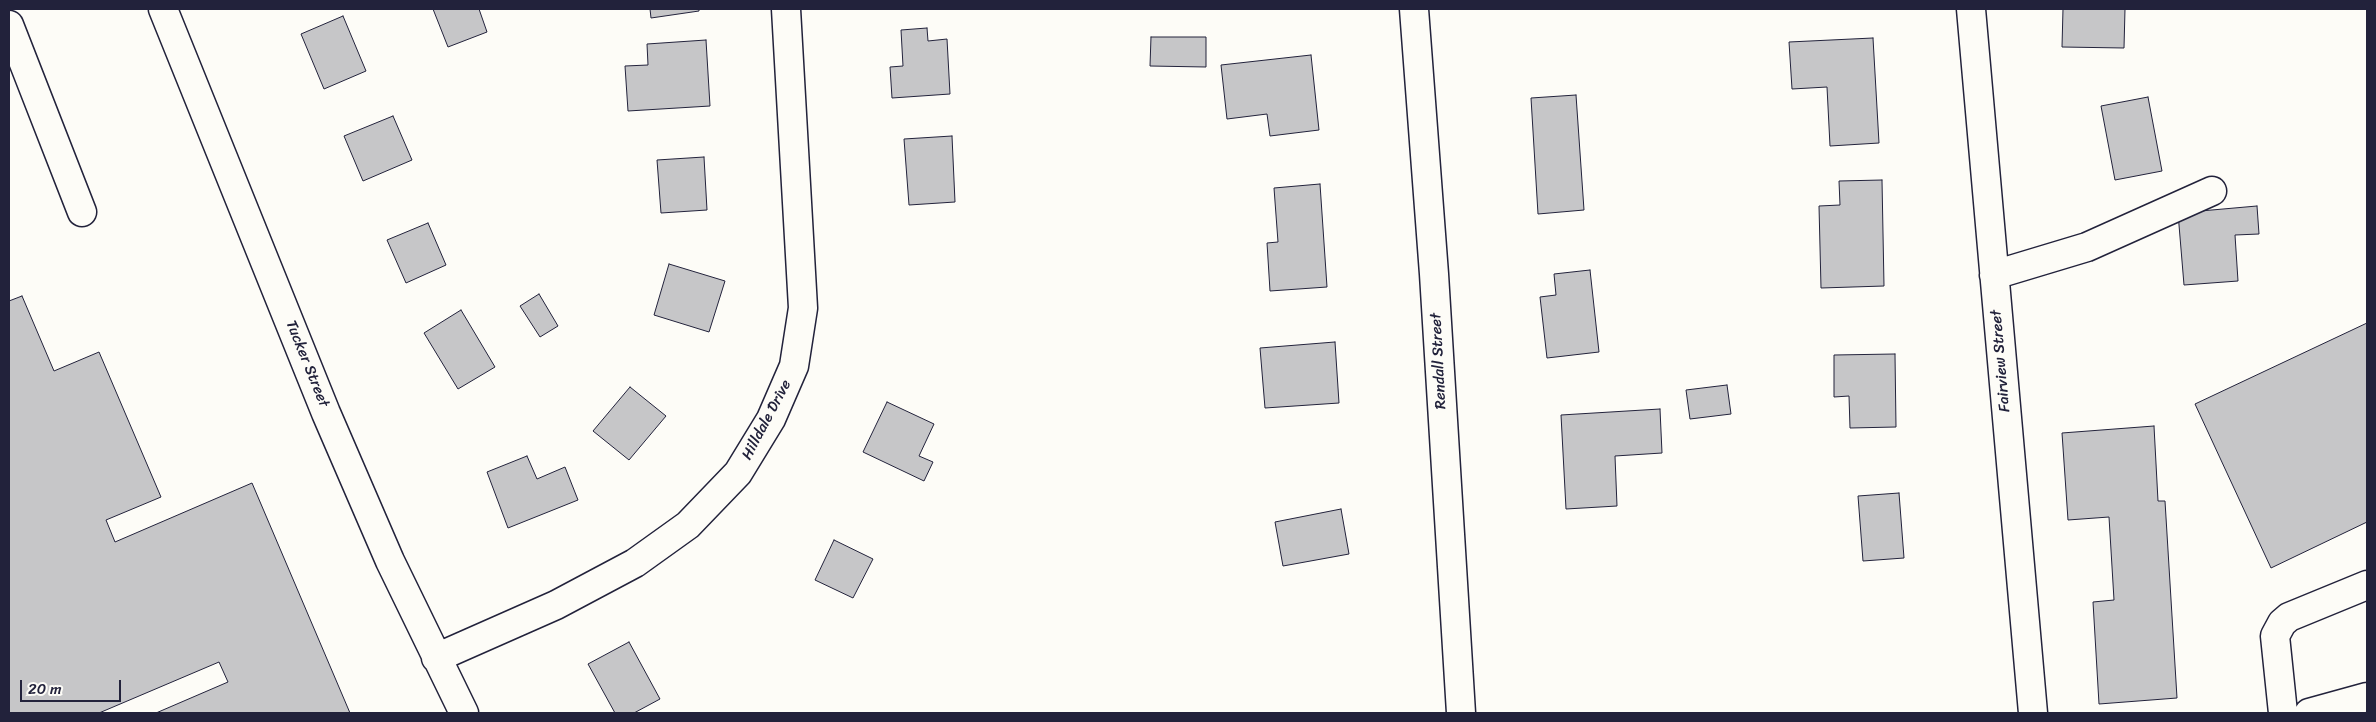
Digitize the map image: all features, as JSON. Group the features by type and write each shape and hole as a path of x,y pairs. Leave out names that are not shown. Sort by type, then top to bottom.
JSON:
{"street":[{"name":"Tucker Street","path":"163,9 326,413 390,561 464,713"},
{"name":"Hilldale Drive","path":"436,658 556,605 635,563 688,525 738,473 771,419 794,366 803,308 786,9"},
{"name":"Rendall Street","path":"1414,9 1434,274 1461,713"},
{"name":"Fairview Street","path":"1971,9 2033,713"},
{"path":"9,25 82,212"},
{"path":"1994,275 2087,247 2212,191"},
{"path":"2283,713 2275,636 2282,623 2289,617 2367,585"},
{"path":"2308,713 2367,697"}],"building":[{"path":"433,9 479,9 487,32 448,47"},
{"path":"650,9 699,9 699,11 651,18"},
{"path":"2063,9 2125,9 2124,48 2062,47"},
{"path":"343,16 366,71 324,89 301,34"},
{"path":"927,28 928,41 947,39 950,94 892,98 890,67 903,66 901,30"},
{"path":"1151,37 1206,37 1206,67 1150,66"},
{"path":"1873,38 1879,143 1830,146 1827,87 1792,89 1789,42"},
{"path":"706,40 710,106 628,111 625,66 648,65 647,44"},
{"path":"1311,55 1319,130 1270,136 1267,114 1227,119 1221,65"},
{"path":"1576,95 1584,210 1538,214 1531,98"},
{"path":"2148,97 2162,171 2115,180 2101,106"},
{"path":"393,116 412,160 363,181 344,136"},
{"path":"952,136 955,202 909,205 904,139"},
{"path":"704,157 707,210 661,213 657,160"},
{"path":"1882,180 1884,286 1821,288 1819,206 1840,205 1839,181"},
{"path":"1320,184 1327,287 1270,291 1267,243 1278,242 1274,188"},
{"path":"2257,206 2259,234 2235,235 2238,281 2184,285 2178,213"},
{"path":"428,223 446,265 406,283 387,240"},
{"path":"669,264 725,281 709,332 654,315"},
{"path":"1590,270 1599,352 1547,358 1540,297 1556,295 1554,274"},
{"path":"539,294 558,326 540,337 520,306"},
{"path":"22,296 54,371 99,352 161,497 106,520 115,542 252,483 350,713 156,713 228,682 219,662 99,713 9,713 9,301"},
{"path":"461,310 495,367 458,389 424,333"},
{"path":"2367,323 2367,522 2271,568 2195,404"},
{"path":"1335,342 1339,403 1265,408 1260,348"},
{"path":"1895,354 1896,427 1850,428 1849,396 1834,397 1834,355"},
{"path":"1727,385 1731,414 1690,419 1686,390"},
{"path":"630,387 666,416 629,460 593,431"},
{"path":"887,402 934,424 919,456 933,462 924,481 863,452"},
{"path":"1660,409 1662,453 1615,456 1617,506 1566,509 1561,415"},
{"path":"2154,426 2158,501 2165,501 2177,698 2099,704 2093,602 2114,600 2109,517 2068,520 2062,433"},
{"path":"527,456 537,479 565,467 578,500 508,528 487,472"},
{"path":"1899,493 1904,558 1863,561 1858,496"},
{"path":"1341,509 1349,554 1283,566 1275,522"},
{"path":"834,540 873,559 853,598 815,580"},
{"path":"629,642 660,699 634,713 615,713 588,664"}]}
